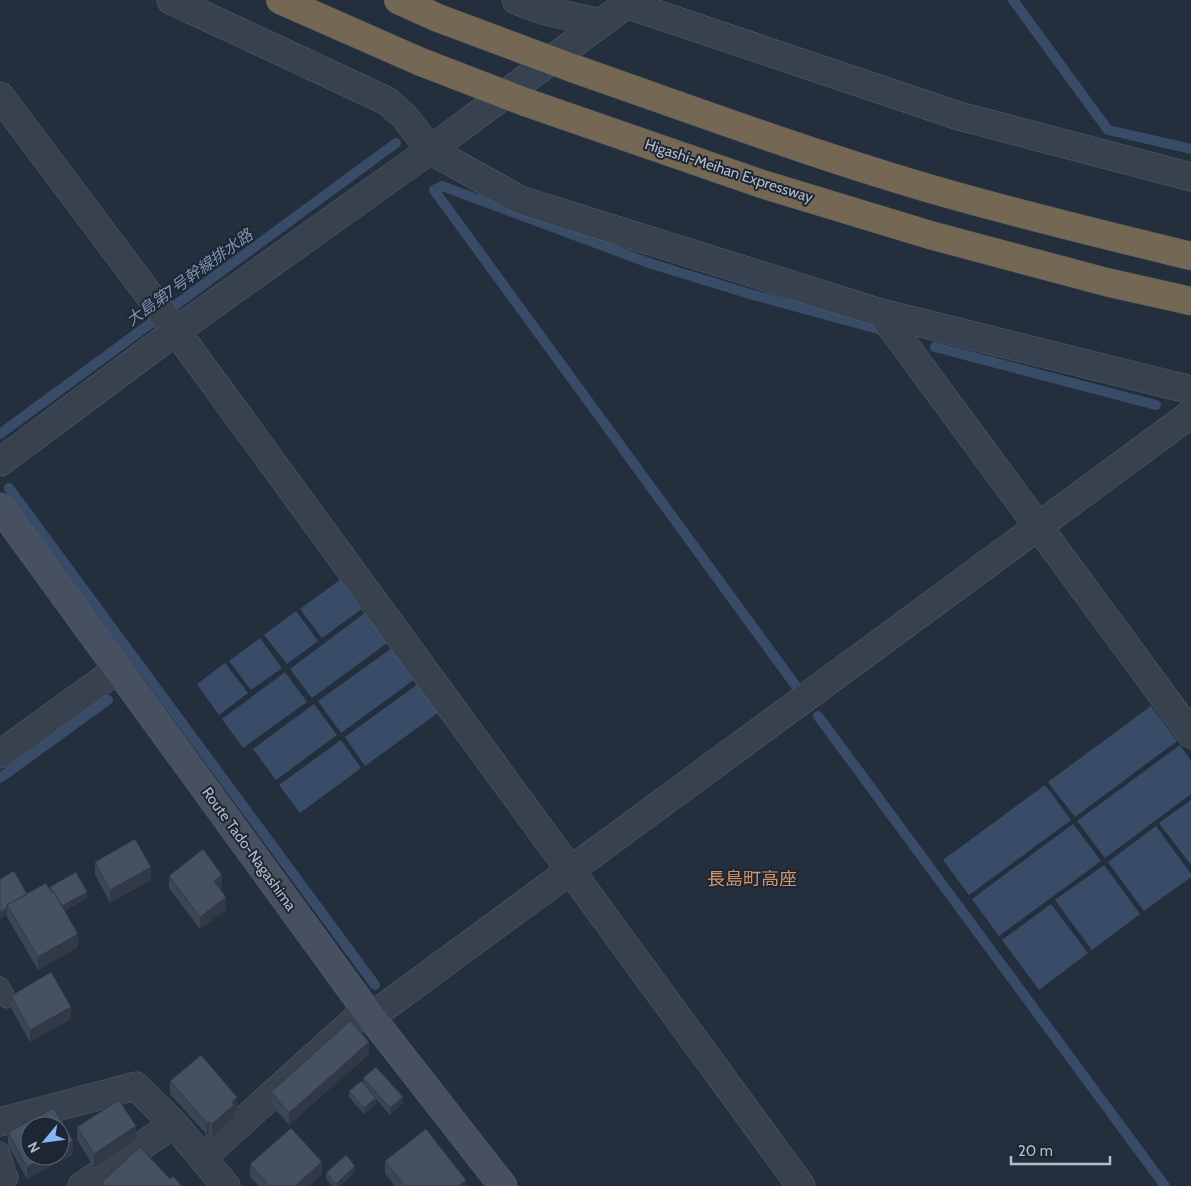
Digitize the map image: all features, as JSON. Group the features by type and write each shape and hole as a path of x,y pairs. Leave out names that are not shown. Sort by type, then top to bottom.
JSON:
{"highway":[{"name":"Higashi-Meihan Expressway","path":"280,0 421,62 525,102 781,190 930,235 1106,282 1191,301"},
{"path":"398,0 438,18 572,68 778,140 945,193 1191,256"}],"main road":[{"name":"Route Tado-Nagashima","path":"4,521 118,669 368,1013 504,1186"}],"street":[{"path":"171,0 387,101 405,117 430,150 520,200 881,313 1191,390"},
{"path":"516,0 542,10 601,23"},
{"path":"0,462 168,320 430,150 629,2 959,116 1191,177"},
{"path":"0,96 168,320 801,1186"},
{"path":"881,313 1191,734"},
{"path":"202,1158 368,1013 571,870 1191,414"},
{"path":"0,754 118,669"},
{"path":"0,1122 136,1086 174,1124 226,1186"},
{"path":"82,1186 174,1124"}],"lane":[{"path":"0,1152 9,1178 0,1183"}],"water":[{"path":"341,579 363,608 322,638 300,609"},
{"path":"296,611 318,641 287,664 264,635"},
{"path":"366,612 387,643 312,698 290,669"},
{"path":"260,638 282,668 251,690 229,661"},
{"path":"392,648 415,679 341,733 318,701"},
{"path":"225,663 248,693 219,715 197,684"},
{"path":"285,672 307,702 243,748 222,719"},
{"path":"418,684 439,712 365,766 345,737"},
{"path":"314,704 337,735 276,780 253,749"},
{"path":"1151,706 1177,741 1075,817 1048,782"},
{"path":"341,740 361,768 300,813 279,785"},
{"path":"1180,745 1191,761 1191,794 1105,858 1077,821"},
{"path":"1045,785 1071,820 969,895 943,860"},
{"path":"1191,800 1191,865 1159,823"},
{"path":"1073,824 1101,861 999,936 972,899"},
{"path":"1156,826 1191,874 1191,877 1144,911 1108,862"},
{"path":"1104,865 1140,914 1092,950 1055,900"},
{"path":"1051,904 1088,953 1039,990 1002,940"}],"building":[{"path":"135,839 151,867 110,890 95,862"},
{"path":"203,849 222,875 214,881 226,897 200,917 169,876"},
{"path":"14,871 27,894 7,905 7,908 0,912 0,879"},
{"path":"76,872 87,892 62,906 50,887"},
{"path":"46,883 52,893 54,892 78,934 38,957 7,905"},
{"path":"51,972 71,1007 30,1030 11,996"},
{"path":"350,1021 369,1042 289,1113 271,1092"},
{"path":"201,1055 237,1097 232,1102 234,1105 212,1124 207,1123 170,1081"},
{"path":"376,1067 403,1097 390,1108 363,1078"},
{"path":"361,1081 376,1098 364,1108 349,1091"},
{"path":"119,1100 136,1126 94,1154 77,1127"},
{"path":"54,1108 59,1116 39,1116"},
{"path":"20,1126 20,1154 8,1132"},
{"path":"291,1128 322,1162 295,1186 269,1186 250,1164"},
{"path":"426,1129 466,1180 458,1186 405,1186 385,1161"},
{"path":"140,1147 170,1179 173,1176 182,1186 105,1186 102,1182"},
{"path":"346,1155 355,1166 336,1184 326,1173"}],"waterway":[{"path":"1013,0 1108,130 1191,149"},
{"name":"大島第7号幹線排水路","path":"0,434 396,143"},
{"path":"796,686 434,190 442,186 652,264 750,294 878,329"},
{"path":"935,347 1156,405"},
{"path":"9,488 375,985"},
{"path":"0,778 108,700"},
{"path":"818,716 1165,1186"}],"district":[{"name":"長島町高座","path":"752,879"}]}
